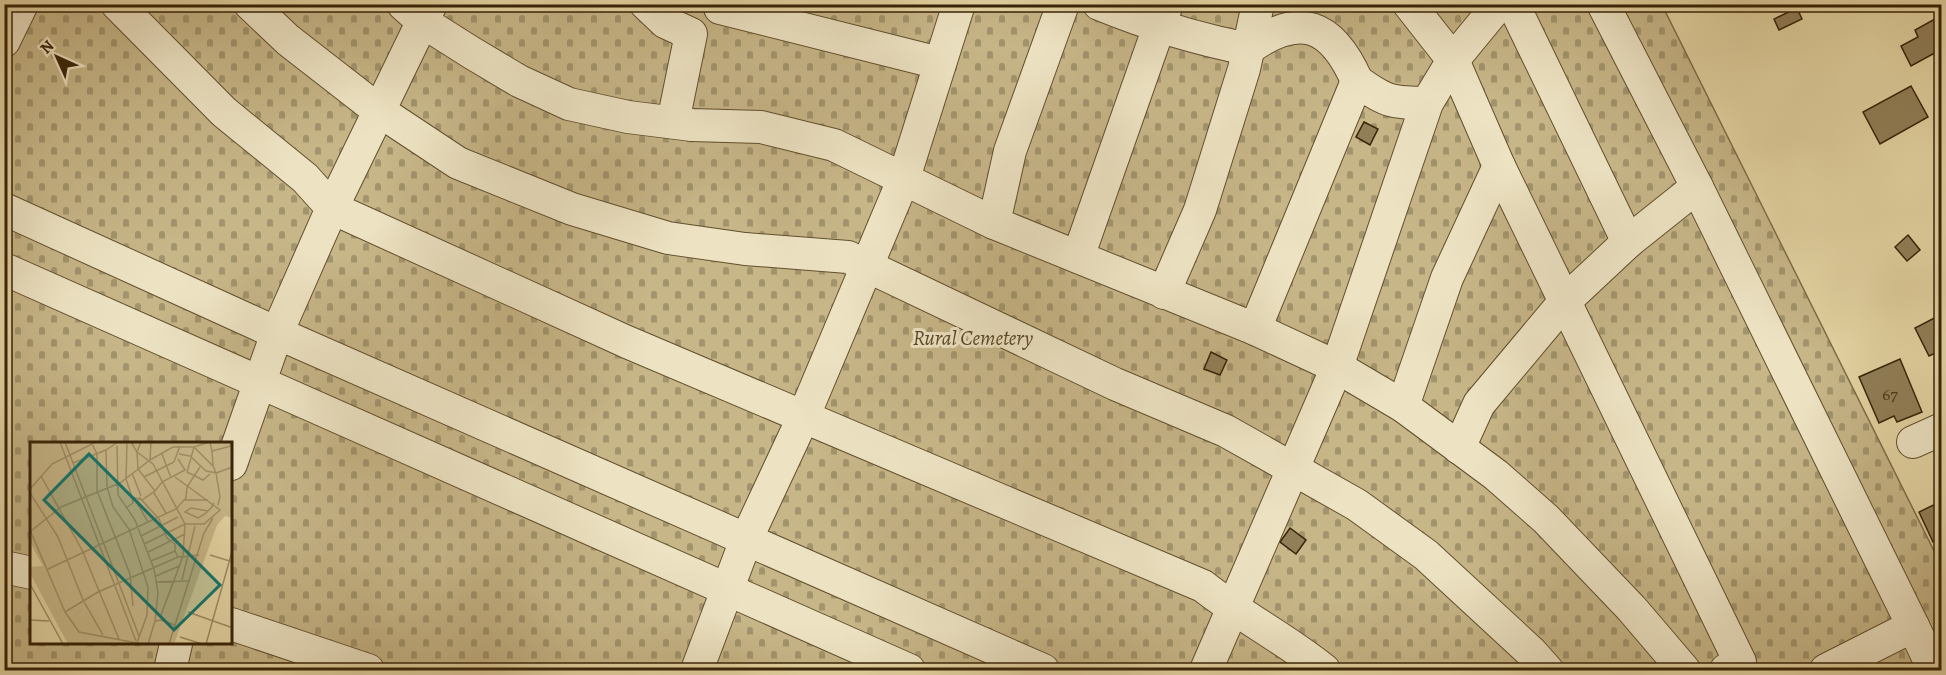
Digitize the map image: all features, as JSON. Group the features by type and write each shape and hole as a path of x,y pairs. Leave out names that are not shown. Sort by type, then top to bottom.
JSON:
{"street":[{"path":"4,41 22,4"},
{"path":"117,4 224,112 305,178 332,208 803,418 1203,586 1234,610 1300,651 1324,670"},
{"path":"250,4 288,40 378,110 458,163 572,209 668,238 746,249 848,257 866,268 1115,384 1226,431 1357,505 1426,555 1531,652 1546,670"},
{"path":"645,4 665,22 691,34"},
{"path":"697,670 746,540 803,418 904,178 959,4"},
{"path":"994,223 1010,152 1063,4"},
{"path":"1099,4 1163,16 1203,41 1248,49 1268,34 1306,26 1328,35"},
{"path":"1164,293 1200,210 1248,49 1258,4"},
{"path":"1306,4 1350,64 1357,81 1382,99 1402,103 1427,103"},
{"path":"1409,4 1453,60 1499,166 1566,300 1737,668"},
{"path":"1206,670 1234,610 1253,558 1337,367 1427,103 1453,60 1499,4"},
{"path":"1513,4 1628,242"},
{"path":"1603,4 1697,187 1934,670"},
{"path":"672,122 691,34 708,22 720,6 939,63"},
{"path":"232,461 258,381 277,333 378,110 419,10 519,81 569,104 628,117 761,127 824,142 904,178 994,223 1255,329 1337,367 1403,406 1496,475 1546,519 1632,609 1684,670"},
{"path":"1078,257 1163,16"},
{"path":"1255,329 1357,81"},
{"path":"1403,406 1447,278 1499,166"},
{"path":"1459,448 1479,404 1566,300 1628,242 1697,187"},
{"path":"4,209 277,333 1043,670"},
{"path":"4,269 909,670"},
{"path":"1913,442 1941,429"},
{"path":"4,567 30,573"},
{"path":"232,624 368,670"},
{"path":"1826,670 1913,626"},
{"path":"170,670 176,645"}],"green space":[{"name":"Rural Cemetery","path":"4,5 1662,5 1941,565 1941,670 5,670"}],"building":[{"path":"1797,8 1802,19 1779,30 1774,19"},
{"path":"1942,15 1942,49 1911,66 1901,46 1918,37 1915,30"},
{"path":"1911,86 1928,117 1880,144 1863,112"},
{"path":"1364,122 1378,129 1370,145 1356,137"},
{"path":"1908,235 1920,250 1907,261 1895,247"},
{"path":"1942,314 1942,350 1929,356 1915,328"},
{"path":"1211,352 1227,360 1220,375 1204,369"},
{"path":"1900,359 1922,412 1897,422 1894,416 1879,423 1859,377"},
{"path":"1942,501 1942,538 1933,542 1919,512"},
{"path":"1290,528 1306,540 1296,554 1280,542"}]}
